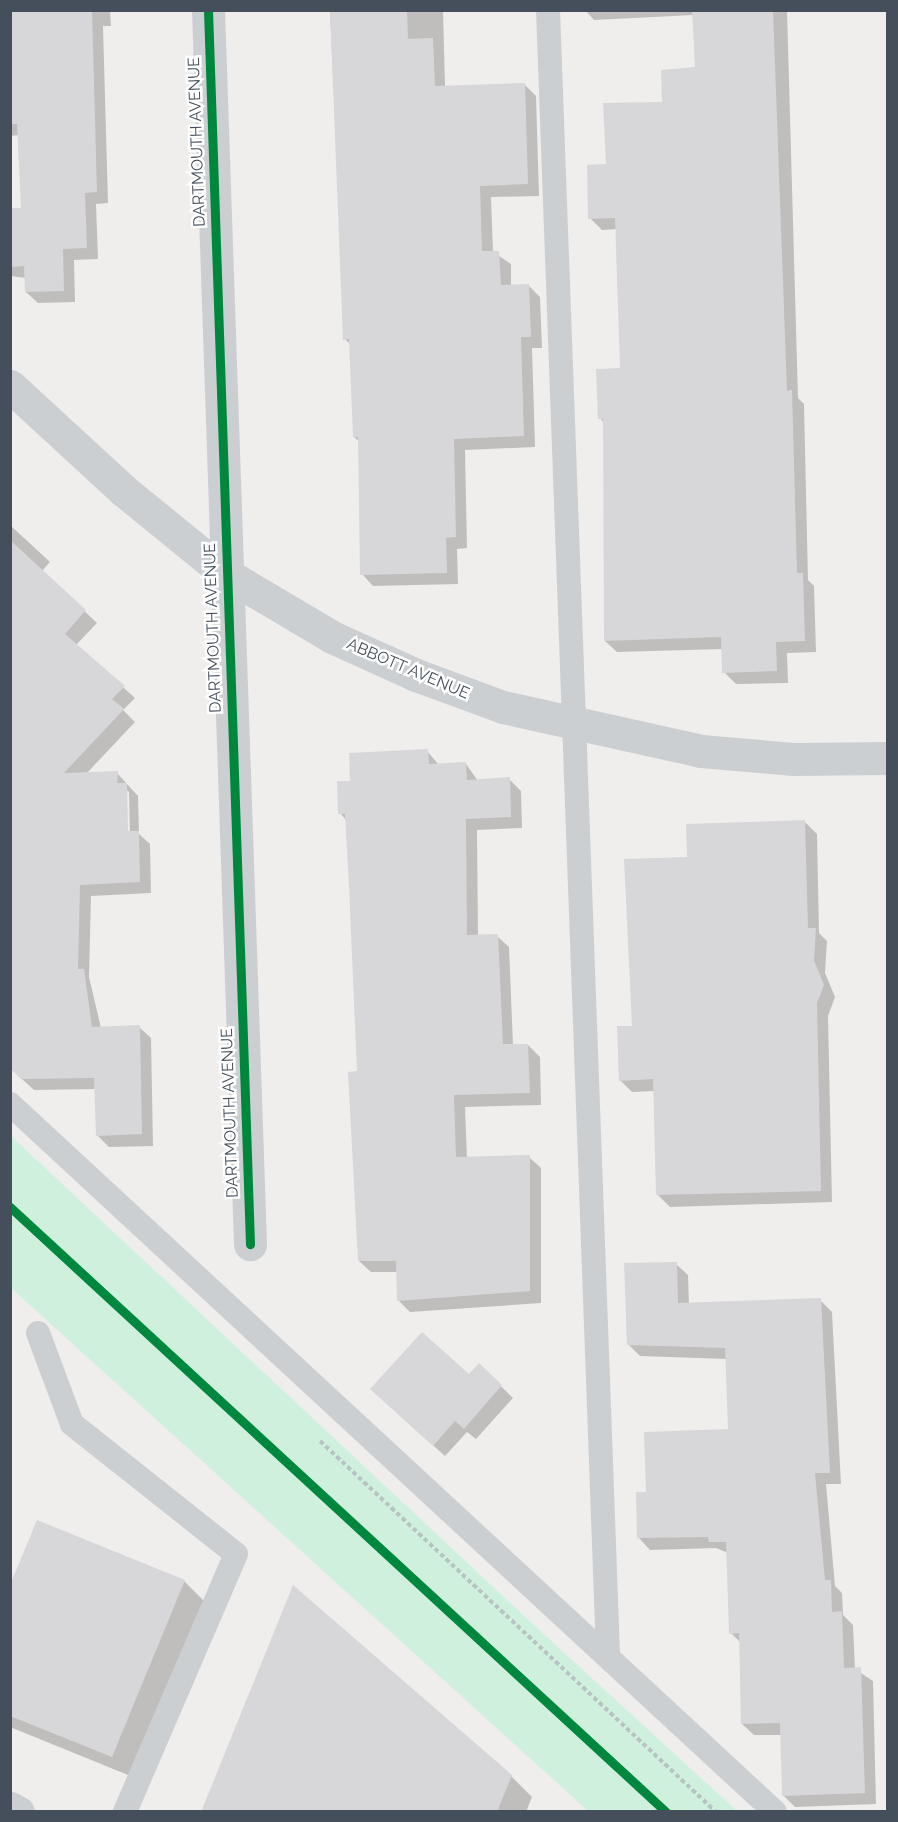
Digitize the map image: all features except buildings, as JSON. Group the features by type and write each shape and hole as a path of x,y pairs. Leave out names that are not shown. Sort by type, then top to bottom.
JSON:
{"street":[{"name":"DARTMOUTH AVENUE","path":"208,10 250,1244"},
{"name":"ABBOTT AVENUE","path":"10,386 123,490 226,574 332,637 416,675 574,725 701,751 794,759 888,758"},
{"path":"10,1808 18,1812"}],"lane":[{"path":"548,10 608,1656"},
{"path":"10,1104 775,1812"},
{"path":"38,1333 72,1424 236,1554 125,1812"}],"green space":[{"path":"11,1136 536,1627 737,1811 588,1811 11,1288"}],"cycle path":[{"path":"208,10 250,1244"},
{"path":"10,1207 666,1812"}]}
